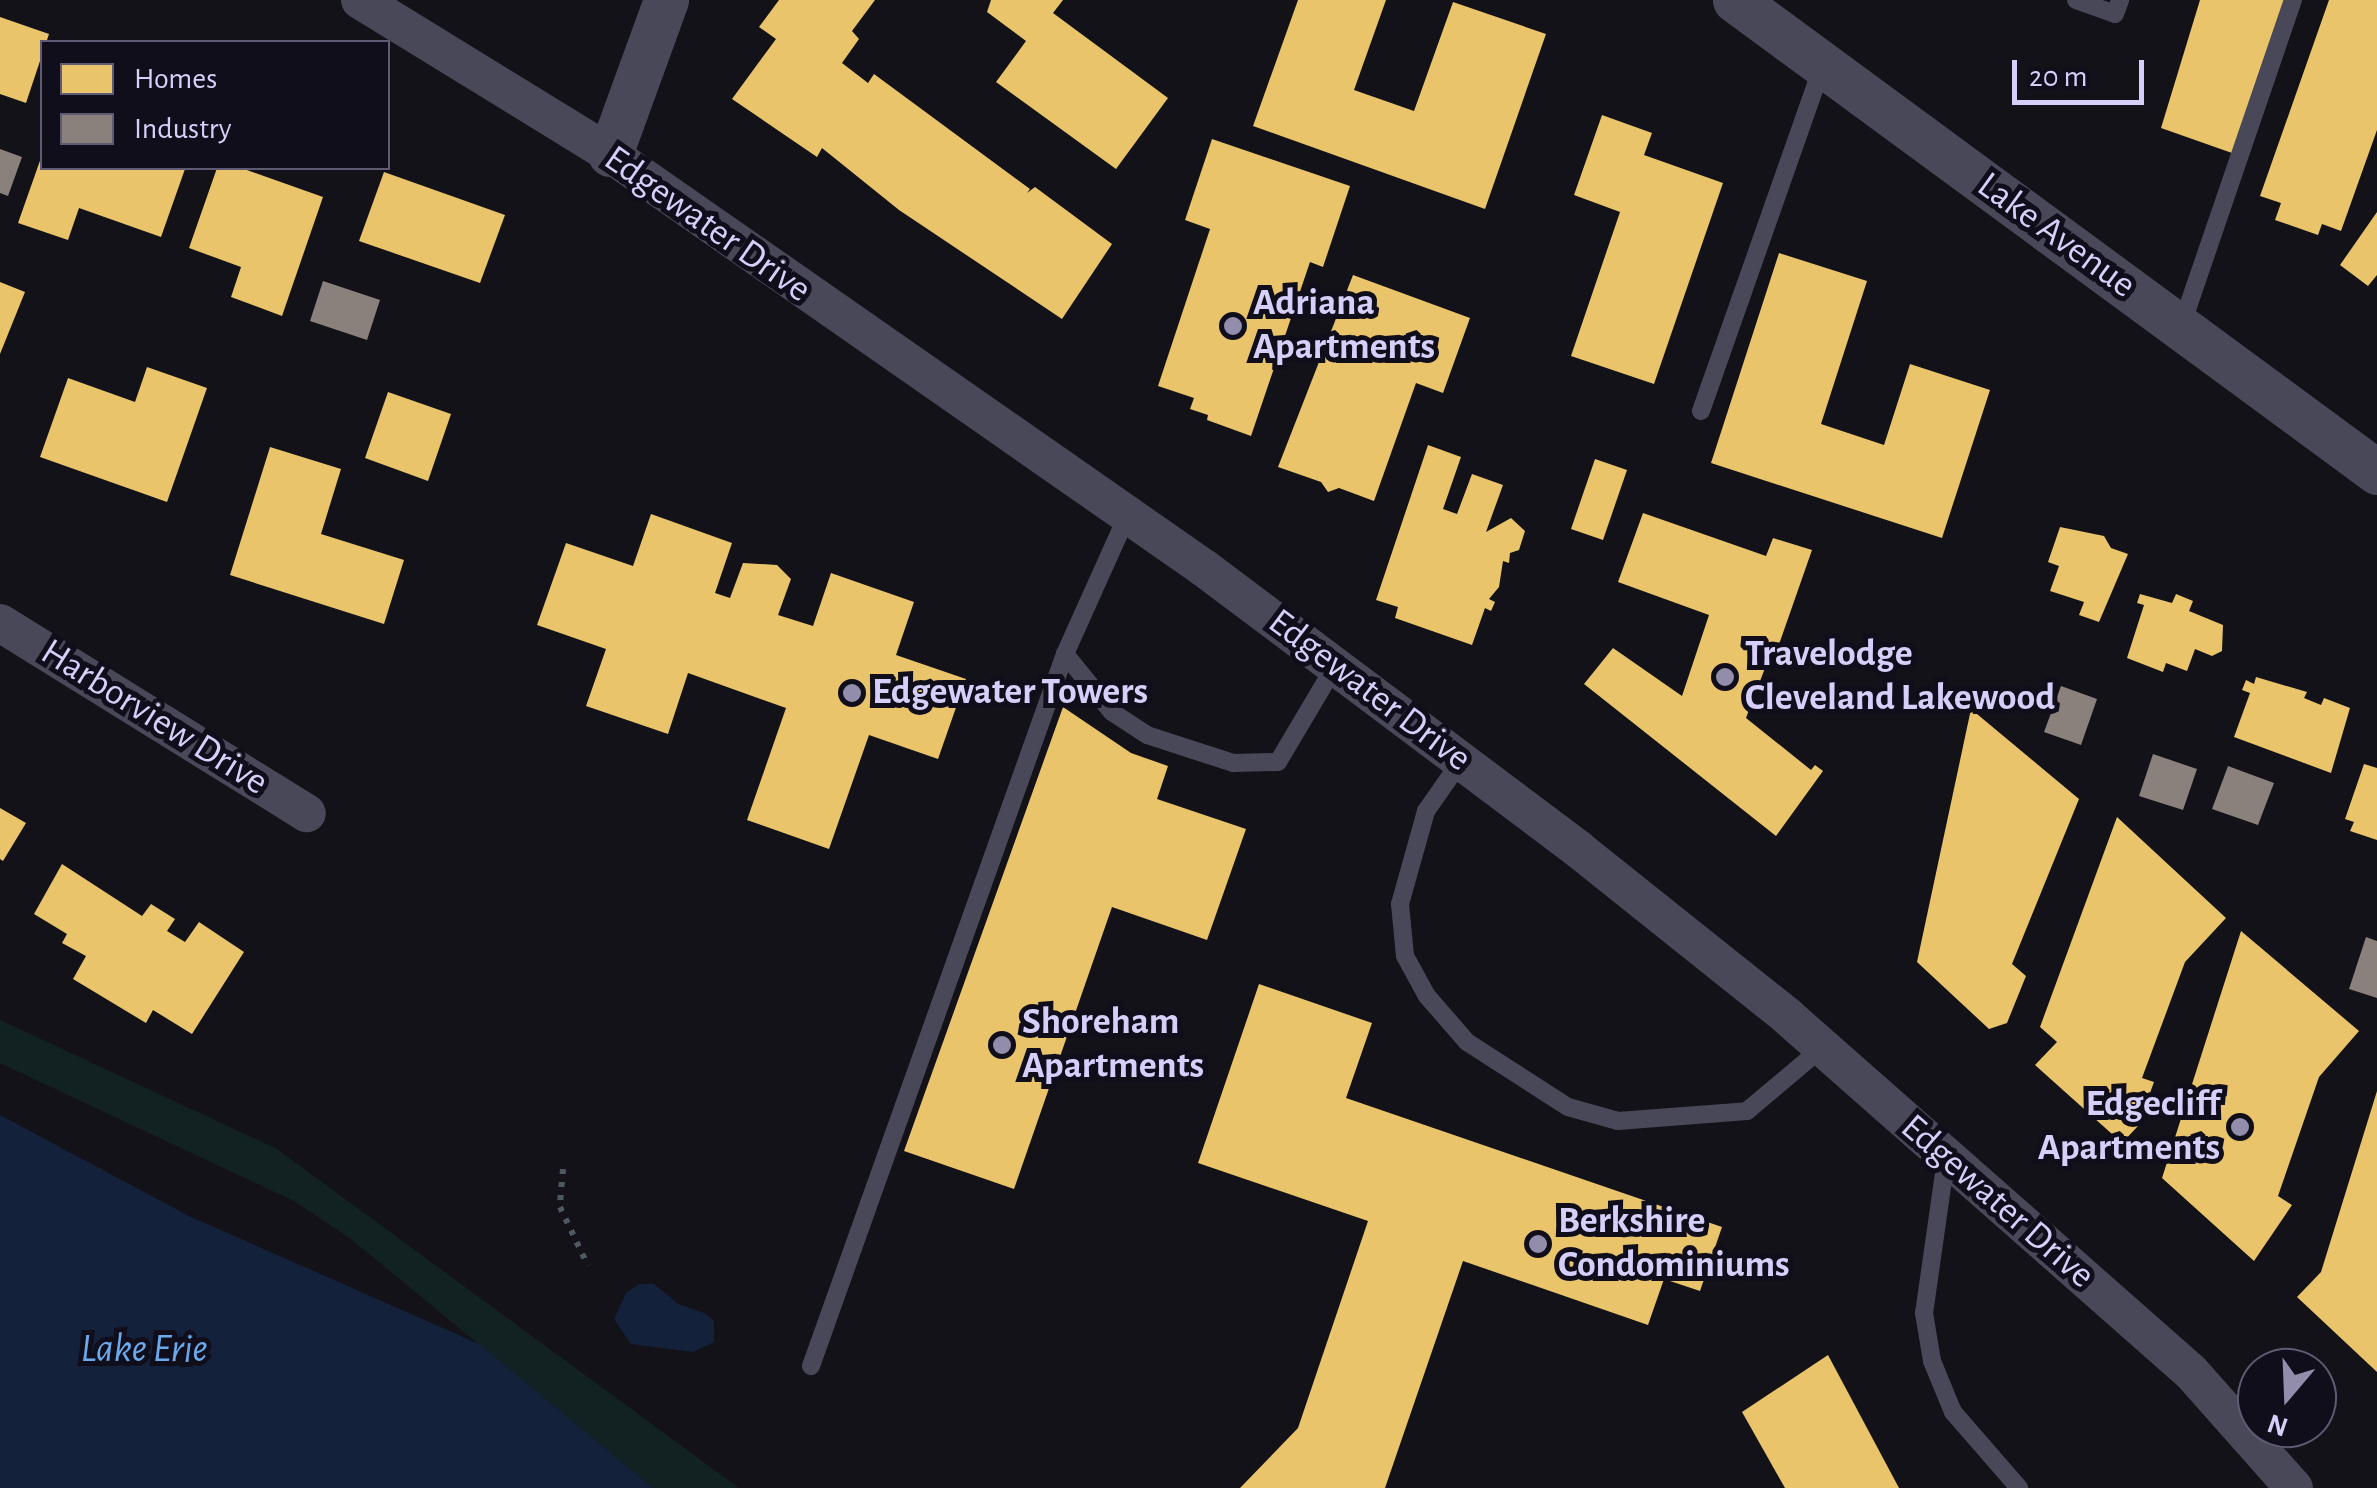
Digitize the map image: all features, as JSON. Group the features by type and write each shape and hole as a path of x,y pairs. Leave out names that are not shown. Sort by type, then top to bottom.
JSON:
{"street":[{"name":"Edgewater Drive","path":"360,0 610,154 1127,516 1460,760 1823,1048 2190,1372 2294,1488"},
{"path":"610,154 666,0"},
{"name":"Lake Avenue","path":"1751,5 1823,65 2377,472"},
{"name":"Harborview Drive","path":"0,623 308,813"}],"lane":[{"path":"2076,0 2115,14 2120,0"},
{"path":"2181,328 2293,0"},
{"path":"1701,411 1823,65"},
{"path":"811,1366 1064,654 1127,516"},
{"path":"1064,654 1112,712 1147,735 1233,762 1278,762 1335,666"},
{"path":"1460,760 1426,811 1400,904 1405,956 1428,996 1468,1042 1568,1107 1618,1120 1747,1111 1823,1048"},
{"path":"1947,1157 1924,1312 1932,1361 1954,1412 2019,1488"}],"path":[{"path":"563,1169 560,1207 588,1266"}],"shaded area":[{"path":"0,1020 277,1149 739,1488 653,1488 351,1239 294,1201 0,1063"}],"water":[{"name":"Lake Erie","path":"0,1115 189,1216 479,1344 653,1488 0,1488"},
{"path":"639,1284 654,1284 678,1304 704,1313 714,1321 714,1342 693,1352 631,1344 614,1319 626,1293"}],"building: Homes":[{"path":"779,0 875,0 852,31 859,39 842,63 868,83 874,74 1030,189 1027,193 1035,187 1112,244 1062,319 899,210 822,148 817,157 732,99 776,39 759,27"},
{"path":"991,0 1063,0 1053,13 1168,98 1116,169 996,82 1026,41 987,12"},
{"path":"1298,0 1386,0 1354,90 1414,111 1453,2 1546,34 1485,209 1253,126"},
{"path":"2200,0 2284,0 2232,153 2161,128"},
{"path":"2329,0 2377,0 2377,130 2341,231 2322,224 2318,235 2275,220 2281,203 2260,196"},
{"path":"0,17 49,34 47,40 40,40 40,61 26,103 0,94"},
{"path":"1602,115 1652,133 1644,155 1723,183 1654,384 1571,356 1620,212 1574,195"},
{"name":"Adriana Apartments","path":"1212,139 1350,186 1323,267 1310,262 1251,436 1207,420 1208,415 1190,409 1194,398 1158,386 1210,229 1185,220"},
{"path":"40,161 40,170 185,170 161,237 79,208 68,240 18,223"},
{"path":"216,170 247,170 323,197 282,316 231,297 241,267 189,248"},
{"path":"384,172 505,215 480,283 359,241"},
{"path":"2377,212 2377,275 2368,286 2340,265"},
{"path":"1779,253 1867,281 1821,424 1884,445 1910,364 1990,390 1942,538 1711,463"},
{"path":"1353,275 1470,318 1443,393 1416,383 1374,501 1339,488 1328,492 1321,482 1278,467"},
{"path":"0,282 25,292 0,354"},
{"path":"147,367 207,388 167,502 40,457 68,378 135,402"},
{"path":"388,392 451,414 428,481 365,458"},
{"path":"1428,445 1461,457 1443,509 1457,514 1472,474 1503,485 1486,532 1511,518 1525,531 1519,550 1510,553 1509,563 1503,561 1499,587 1489,599 1495,602 1491,611 1485,608 1472,645 1395,618 1398,607 1376,600"},
{"path":"270,447 341,469 321,534 404,560 384,624 230,575"},
{"path":"1595,459 1627,470 1603,540 1571,529"},
{"name":"Travelodge Cleveland Lakewood","path":"1643,513 1766,556 1773,538 1812,550 1770,670 1765,668 1746,718 1811,770 1815,765 1823,771 1776,836 1584,684 1613,648 1682,696 1709,615 1618,582"},
{"name":"Edgewater Towers","path":"651,514 732,543 715,593 730,598 743,563 777,565 791,579 778,615 813,626 831,573 914,602 896,655 966,679 938,759 869,735 829,849 747,820 786,708 688,673 668,734 586,706 606,649 537,625 566,543 633,566"},
{"path":"2060,527 2104,536 2111,548 2128,554 2099,622 2079,615 2084,602 2050,591 2059,566 2048,562"},
{"path":"2140,594 2172,603 2176,594 2193,601 2189,611 2223,625 2222,651 2212,656 2195,649 2187,671 2166,663 2163,672 2127,658 2144,605 2137,603"},
{"path":"2256,677 2307,692 2304,698 2321,705 2324,698 2350,708 2331,773 2234,737 2250,693 2242,690 2246,680 2254,684"},
{"name":"Shoreham Apartments","path":"1063,707 1131,753 1168,766 1157,799 1246,829 1207,940 1112,907 1014,1189 904,1151"},
{"path":"1971,709 2079,799 2012,964 2026,976 2007,1023 1989,1029 1917,962"},
{"path":"2364,764 2377,768 2377,840 2350,831 2354,822 2345,819"},
{"path":"0,808 26,823 3,861 0,859"},
{"path":"2117,817 2226,918 2185,962 2142,1078 2154,1082 2138,1126 2122,1143 2035,1065 2057,1042 2040,1027"},
{"path":"62,864 142,916 151,904 175,919 167,931 185,942 199,922 244,952 192,1034 153,1010 146,1023 73,979 86,956 62,943 67,934 34,914"},
{"name":"Edgecliff Apartments","path":"2241,931 2359,1031 2319,1077 2278,1196 2292,1205 2254,1261 2162,1178"},
{"name":"Berkshire Condominiums","path":"1259,984 1372,1023 1346,1098 1722,1227 1700,1291 1664,1279 1648,1325 1463,1261 1385,1488 1240,1488 1298,1428 1368,1221 1198,1163"},
{"path":"2377,1091 2377,1372 2297,1297 2321,1272"},
{"path":"1828,1355 1899,1488 1785,1488 1742,1412"}],"building: Industry":[{"path":"0,149 22,157 8,196 0,193"},
{"path":"323,281 380,300 367,340 310,321"},
{"path":"2061,686 2097,699 2081,745 2044,732"},
{"path":"2153,754 2197,769 2183,810 2139,796"},
{"path":"2228,766 2274,783 2258,825 2212,809"},
{"path":"2366,937 2377,941 2377,998 2349,989"}],"place":[{"name":"Adriana Apartments","path":"1233,326"},
{"name":"Travelodge Cleveland Lakewood","path":"1725,677"},
{"name":"Edgewater Towers","path":"852,693"},
{"name":"Shoreham Apartments","path":"1002,1045"},
{"name":"Edgecliff Apartments","path":"2240,1127"},
{"name":"Berkshire Condominiums","path":"1538,1244"}]}
